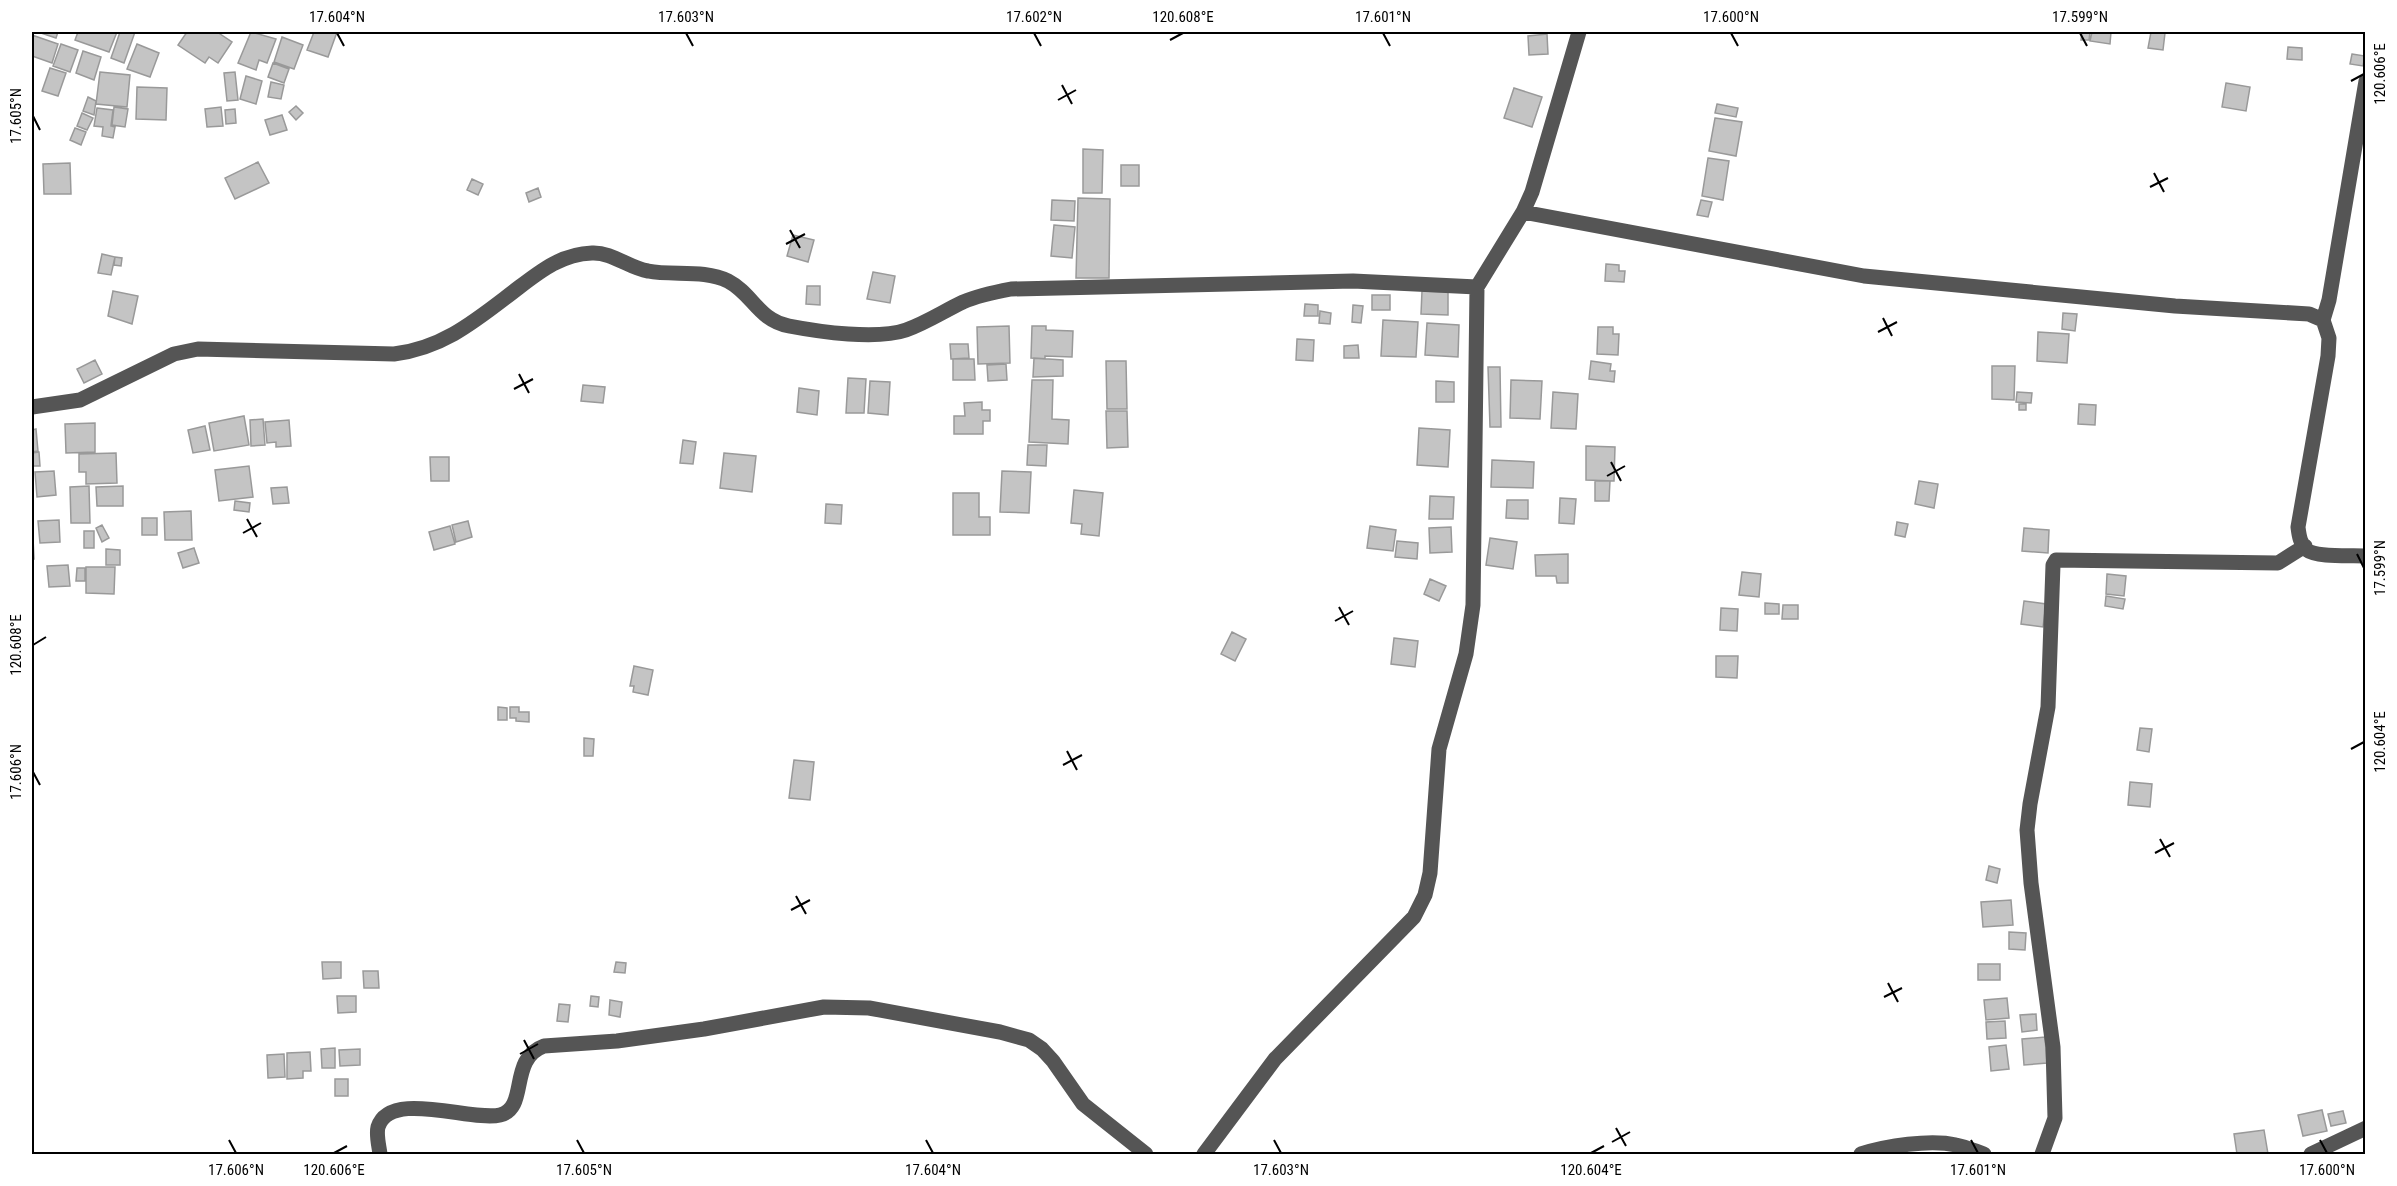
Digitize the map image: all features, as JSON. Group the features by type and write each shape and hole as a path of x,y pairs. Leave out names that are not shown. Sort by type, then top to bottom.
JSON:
{"street":[{"path":"1204,1155 1275,1059 1414,917 1425,895 1430,873 1439,749 1466,654 1473,605 1476,287 1523,212 1532,192 1579,32"},
{"path":"2366,81 2323,320 2329,338 2328,356 2298,527 2300,540 2316,554 2366,556"},
{"path":"1523,212 1864,276 2175,306 2309,314 2323,320"},
{"path":"32,407 80,400 174,354 198,349 394,354 416,351 448,338 479,319 544,268 569,255 595,252 622,260 646,271 716,277 729,282 766,318 787,326 860,335 904,331 989,292 1011,289 1353,281 1476,287"},
{"path":"2042,1155 2055,1118 2053,1047 2031,883 2027,830 2048,707 2053,565 2056,560 2278,563 2305,546"},
{"path":"380,1155 378,1128 383,1119 394,1110 435,1110 466,1115 505,1114 515,1104 526,1058 536,1048 617,1041 704,1029 824,1007 868,1008 1000,1032 1029,1040 1053,1061 1083,1104 1146,1155"},
{"path":"2311,1155 2366,1128"},
{"path":"1861,1155 1899,1146 1934,1144 1955,1145 1984,1155"}],"building":[{"path":"38,32 58,32 56,38"},
{"path":"78,32 117,32 109,52 75,40"},
{"path":"120,32 135,32 124,63 111,58"},
{"path":"187,32 217,32 232,42 218,63 209,57 205,63 178,45"},
{"path":"251,32 276,39 267,63 259,60 256,70 238,63"},
{"path":"314,32 337,32 328,57 307,50"},
{"path":"2082,32 2090,32 2089,40 2081,40"},
{"path":"2092,32 2111,32 2110,44 2090,41"},
{"path":"2151,32 2165,33 2163,50 2148,48"},
{"path":"1547,34 1548,54 1529,55 1528,36"},
{"path":"32,35 58,44 52,63 32,56"},
{"path":"282,37 303,45 294,69 274,62"},
{"path":"61,44 78,50 70,72 53,66"},
{"path":"137,44 159,53 150,77 127,69"},
{"path":"2288,47 2302,48 2302,60 2287,59"},
{"path":"83,51 101,57 94,80 76,73"},
{"path":"2352,54 2365,56 2363,66 2350,64"},
{"path":"273,63 289,69 284,83 268,77"},
{"path":"50,68 66,73 58,96 42,91"},
{"path":"100,72 130,75 127,107 96,104"},
{"path":"235,72 238,100 227,101 224,73"},
{"path":"246,76 262,81 256,104 240,99"},
{"path":"271,82 284,85 281,99 268,97"},
{"path":"2226,83 2250,87 2246,111 2222,107"},
{"path":"137,87 167,88 166,120 136,119"},
{"path":"1514,88 1542,97 1532,127 1504,118"},
{"path":"88,97 96,101 94,115 83,111"},
{"path":"1717,104 1738,108 1736,117 1715,113"},
{"path":"296,106 303,113 296,120 289,112"},
{"path":"114,107 128,109 125,127 112,125"},
{"path":"221,107 223,126 207,127 205,109"},
{"path":"97,108 113,110 111,126 115,127 113,138 102,136 103,127 94,126"},
{"path":"235,109 236,123 226,124 225,110"},
{"path":"82,113 93,118 87,130 77,126"},
{"path":"282,115 287,130 270,135 265,120"},
{"path":"1715,118 1742,122 1736,156 1709,151"},
{"path":"75,128 86,132 81,145 70,140"},
{"path":"1083,149 1103,150 1102,193 1083,193"},
{"path":"1708,158 1729,161 1723,200 1702,196"},
{"path":"258,162 269,183 235,199 225,178"},
{"path":"70,163 71,194 44,194 43,164"},
{"path":"1121,165 1139,165 1139,186 1121,186"},
{"path":"472,179 483,184 478,195 467,190"},
{"path":"538,188 541,197 529,202 526,193"},
{"path":"1078,198 1110,199 1109,278 1076,278"},
{"path":"1052,200 1075,201 1074,221 1051,220"},
{"path":"1701,200 1712,202 1708,217 1697,215"},
{"path":"1054,225 1075,227 1072,258 1051,256"},
{"path":"793,235 814,240 808,262 787,256"},
{"path":"102,254 115,257 111,275 98,273"},
{"path":"115,257 122,258 121,266 114,265"},
{"path":"1606,264 1619,265 1619,271 1625,271 1624,282 1605,281"},
{"path":"873,272 895,276 890,303 867,299"},
{"path":"807,286 820,286 820,305 806,304"},
{"path":"113,291 138,296 132,324 108,316"},
{"path":"1422,291 1448,292 1448,315 1421,314"},
{"path":"1372,295 1390,295 1390,310 1372,310"},
{"path":"1305,304 1318,305 1318,316 1304,316"},
{"path":"1353,305 1363,306 1361,323 1352,322"},
{"path":"1320,311 1331,313 1330,324 1319,323"},
{"path":"2063,313 2077,314 2075,331 2062,329"},
{"path":"1383,320 1418,322 1416,357 1381,356"},
{"path":"1427,323 1459,325 1458,357 1425,355"},
{"path":"1009,326 1010,363 978,364 977,327"},
{"path":"1032,326 1046,326 1046,330 1073,331 1072,357 1031,358"},
{"path":"1598,327 1613,327 1613,334 1619,334 1618,355 1597,354"},
{"path":"2038,332 2069,334 2067,363 2037,361"},
{"path":"1297,339 1314,340 1313,361 1296,360"},
{"path":"950,344 968,344 969,358 951,359"},
{"path":"1358,345 1359,358 1344,358 1344,346"},
{"path":"1034,358 1063,360 1063,376 1033,377"},
{"path":"953,359 974,359 975,380 953,380"},
{"path":"95,360 102,374 84,383 77,369"},
{"path":"1106,361 1126,361 1127,409 1107,409"},
{"path":"1591,361 1611,364 1610,371 1615,371 1614,382 1589,379"},
{"path":"1006,364 1007,380 988,381 987,365"},
{"path":"1992,366 2015,366 2014,400 1992,399"},
{"path":"1488,367 1500,367 1501,427 1490,427"},
{"path":"848,378 866,379 864,413 846,413"},
{"path":"1032,380 1053,380 1052,419 1069,420 1068,444 1029,442"},
{"path":"1511,380 1542,381 1540,419 1510,418"},
{"path":"870,381 890,382 888,415 868,413"},
{"path":"1436,381 1454,382 1454,402 1436,402"},
{"path":"583,385 605,387 603,403 581,401"},
{"path":"799,388 819,391 817,415 797,412"},
{"path":"1553,392 1578,394 1576,429 1551,428"},
{"path":"2017,392 2032,393 2031,403 2016,402"},
{"path":"982,402 982,410 990,410 990,421 983,421 983,434 954,434 954,416 965,416 964,403"},
{"path":"2019,404 2026,404 2026,410 2019,410"},
{"path":"2079,404 2096,405 2095,425 2078,424"},
{"path":"1106,411 1127,411 1128,447 1107,448"},
{"path":"244,416 249,445 214,451 209,423"},
{"path":"263,419 265,445 251,446 250,420"},
{"path":"289,420 291,446 276,447 276,442 267,443 265,422"},
{"path":"95,423 95,452 66,453 65,424"},
{"path":"205,426 210,450 193,453 188,430"},
{"path":"1419,428 1450,430 1448,467 1417,465"},
{"path":"36,429 38,451 32,452 32,430"},
{"path":"683,440 696,442 693,464 680,463"},
{"path":"1028,445 1047,445 1046,466 1027,465"},
{"path":"1586,446 1615,447 1614,481 1586,480"},
{"path":"39,452 40,466 32,466 32,453"},
{"path":"116,453 117,483 86,484 86,472 79,472 79,454"},
{"path":"724,453 756,456 752,492 720,488"},
{"path":"430,457 449,457 449,481 431,481"},
{"path":"1492,460 1534,462 1533,488 1491,487"},
{"path":"249,466 253,497 219,501 215,470"},
{"path":"54,471 56,495 37,497 35,472"},
{"path":"1002,471 1031,472 1029,513 1000,512"},
{"path":"1595,481 1610,481 1609,501 1595,501"},
{"path":"1919,481 1938,484 1934,508 1915,504"},
{"path":"89,486 90,523 71,523 70,487"},
{"path":"123,486 123,506 97,506 96,487"},
{"path":"287,487 289,503 273,504 271,488"},
{"path":"1074,490 1103,493 1099,536 1081,534 1082,524 1071,523"},
{"path":"953,493 979,493 979,517 990,517 990,535 953,535"},
{"path":"1430,496 1454,497 1453,519 1429,519"},
{"path":"1560,498 1576,499 1574,524 1559,523"},
{"path":"1507,500 1528,500 1528,519 1506,518"},
{"path":"235,501 250,503 249,512 234,510"},
{"path":"826,504 842,505 841,524 825,523"},
{"path":"191,511 192,540 165,540 164,512"},
{"path":"142,518 157,518 157,535 142,535"},
{"path":"59,520 60,542 40,543 38,521"},
{"path":"468,521 472,537 456,542 452,525"},
{"path":"1897,522 1908,524 1905,537 1895,535"},
{"path":"102,525 109,538 102,542 96,528"},
{"path":"450,526 455,544 434,550 429,532"},
{"path":"1370,526 1396,530 1393,551 1367,548"},
{"path":"1451,527 1452,552 1430,553 1429,528"},
{"path":"2024,528 2049,530 2048,553 2022,551"},
{"path":"84,531 94,531 94,548 84,548"},
{"path":"33,538 34,559 32,559"},
{"path":"1490,538 1517,542 1513,569 1486,565"},
{"path":"1397,541 1418,543 1417,559 1395,557"},
{"path":"194,548 199,563 183,568 178,553"},
{"path":"106,549 120,550 120,565 106,565"},
{"path":"1568,554 1568,583 1557,583 1556,576 1536,576 1535,555"},
{"path":"68,565 70,586 49,587 47,566"},
{"path":"86,567 115,567 114,594 86,593"},
{"path":"77,568 85,568 85,581 76,581"},
{"path":"1742,572 1761,574 1759,597 1739,595"},
{"path":"2107,574 2126,576 2124,596 2106,594"},
{"path":"1430,579 1446,586 1439,601 1424,594"},
{"path":"2106,596 2125,599 2123,609 2105,606"},
{"path":"2024,601 2046,604 2043,627 2021,624"},
{"path":"1765,603 1779,604 1779,614 1765,614"},
{"path":"1783,605 1798,605 1798,619 1782,619"},
{"path":"1721,608 1738,609 1737,631 1720,630"},
{"path":"1232,632 1246,639 1235,661 1221,654"},
{"path":"1394,638 1418,641 1415,667 1391,664"},
{"path":"1716,656 1738,656 1737,678 1716,677"},
{"path":"634,666 653,670 648,695 633,692 634,686 630,686"},
{"path":"498,707 507,708 507,720 498,720"},
{"path":"510,707 519,707 519,712 529,712 529,722 510,718"},
{"path":"2140,728 2152,729 2149,752 2137,750"},
{"path":"584,738 594,739 593,756 584,756"},
{"path":"794,760 814,762 810,800 789,798"},
{"path":"2130,782 2152,784 2150,807 2128,805"},
{"path":"1989,866 2000,869 1997,883 1986,880"},
{"path":"2011,900 2013,925 1983,927 1981,902"},
{"path":"2009,932 2026,933 2025,950 2009,949"},
{"path":"322,962 341,962 341,978 323,979"},
{"path":"616,962 626,963 625,973 614,972"},
{"path":"1978,964 2000,964 2000,980 1978,980"},
{"path":"363,971 378,971 379,988 364,988"},
{"path":"337,996 356,996 356,1012 338,1013"},
{"path":"591,996 599,997 598,1007 590,1006"},
{"path":"2007,998 2009,1018 1986,1020 1984,1000"},
{"path":"610,1000 622,1002 620,1017 609,1015"},
{"path":"559,1004 570,1005 568,1022 557,1021"},
{"path":"2036,1014 2037,1030 2022,1032 2020,1015"},
{"path":"2005,1021 2006,1038 1987,1039 1986,1022"},
{"path":"2045,1037 2047,1063 2024,1065 2022,1039"},
{"path":"2006,1045 2009,1069 1991,1071 1989,1047"},
{"path":"335,1048 335,1068 322,1068 321,1049"},
{"path":"360,1049 360,1065 340,1066 339,1050"},
{"path":"310,1052 311,1071 303,1071 303,1078 287,1079 287,1053"},
{"path":"284,1054 285,1077 268,1078 267,1055"},
{"path":"335,1079 348,1079 348,1096 335,1096"},
{"path":"2322,1110 2327,1131 2303,1136 2298,1115"},
{"path":"2343,1111 2346,1123 2331,1126 2328,1114"},
{"path":"2264,1130 2268,1154 2237,1154 2234,1134"}]}
